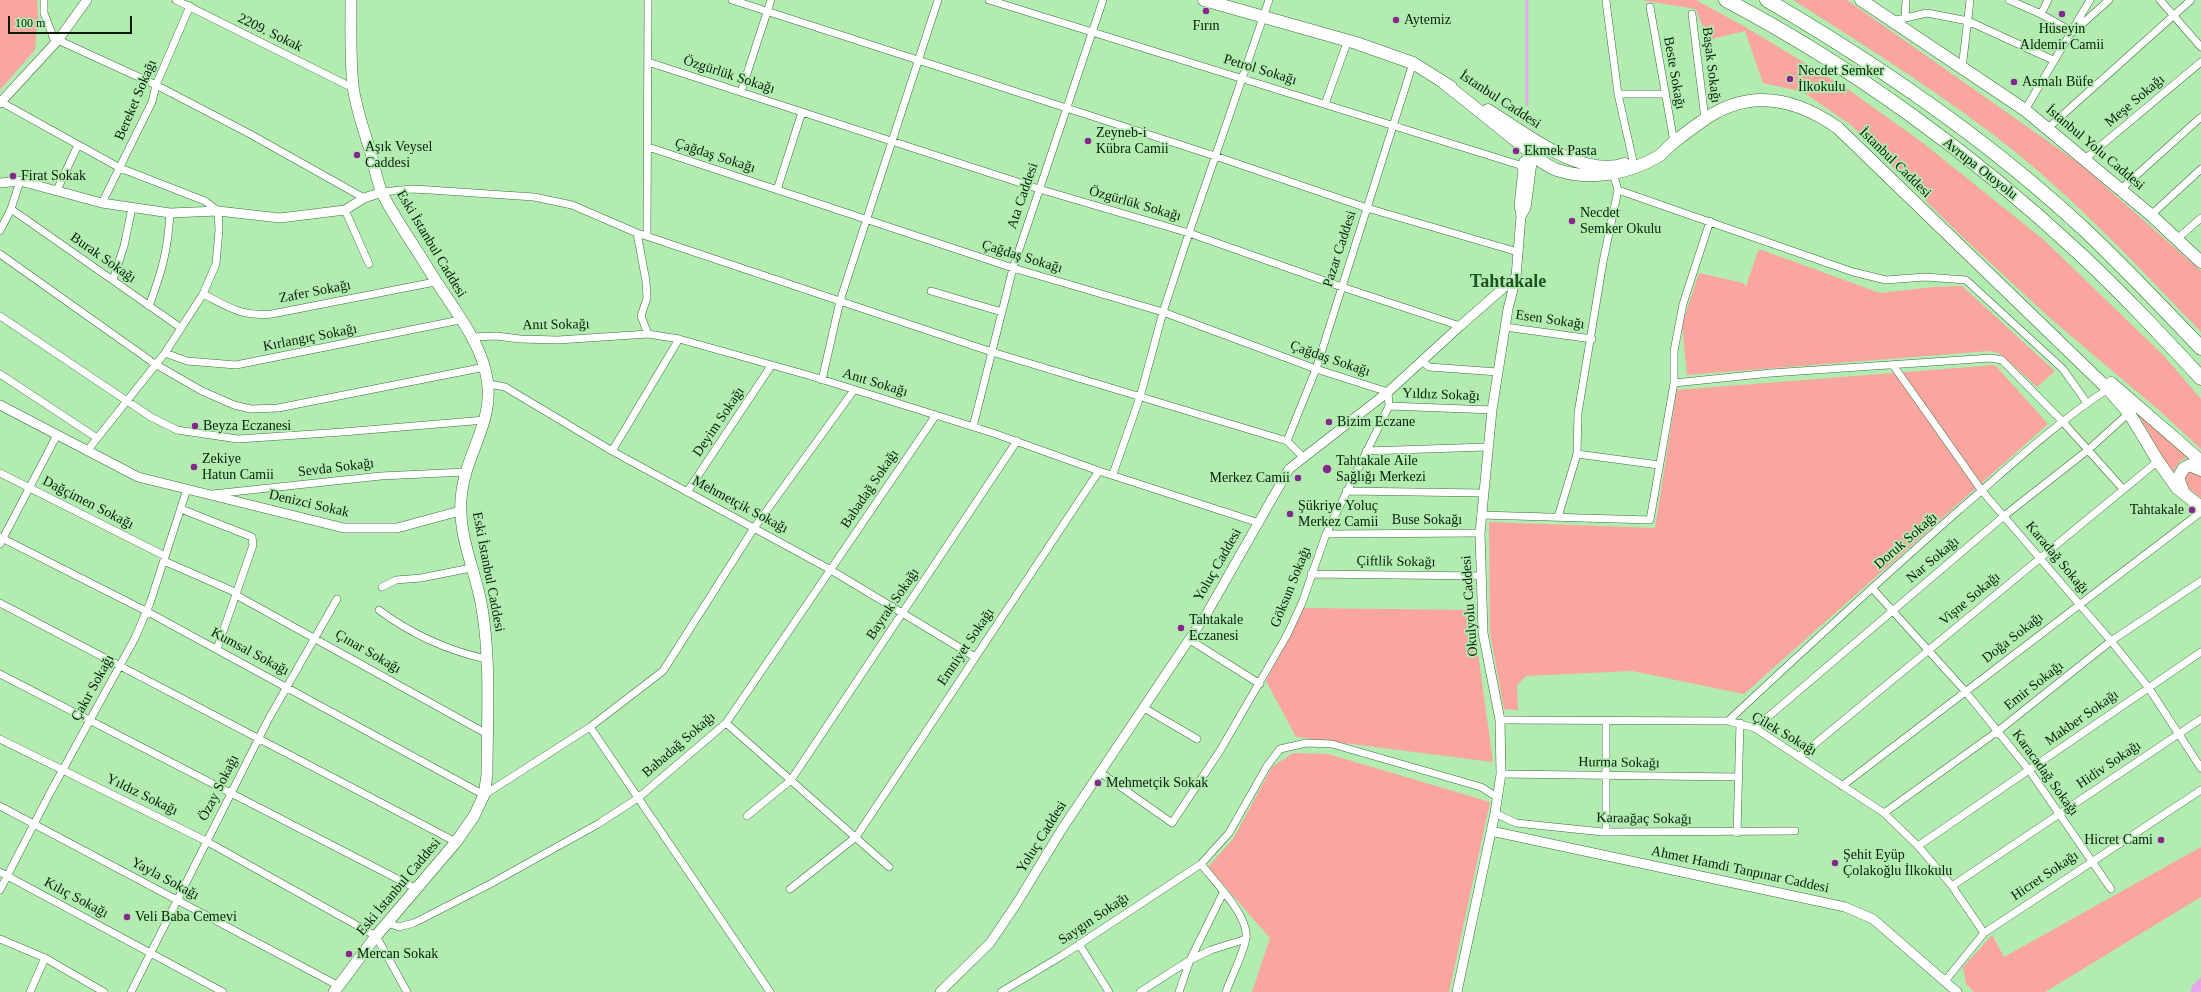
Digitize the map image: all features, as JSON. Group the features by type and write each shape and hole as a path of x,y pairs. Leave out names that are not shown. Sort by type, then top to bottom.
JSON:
{"highway":[{"name":"Avrupa Otoyolu","path":"1726,0 1838,66 1906,112 1972,162 2040,218 2099,272 2201,378"},
{"name":"Avrupa Otoyolu","path":"1767,0 1818,30 1875,68 1988,149 2086,232 2201,348"}],"main road":[{"name":"Eski İstanbul Caddesi","path":"337,989 376,936 456,842 474,816 484,795 487,776 486,659 482,606 463,536 460,511 465,472 486,420 489,404 489,384 485,367 472,337 436,282 382,192 360,120 353,88 351,56 351,0"},
{"name":"İstanbul Caddesi","path":"1204,0 1348,40 1413,63 1550,150 1581,163 1612,169 1626,171 1659,156 1674,142 1705,119 1748,100 1772,100 1795,105 1818,114 1838,128 2065,346"},
{"name":"İstanbul Yolu Caddesi","path":"1861,0 2025,110 2086,159 2199,257"},
{"name":"İstanbul Caddesi","path":"1444,83 1529,152 1556,169 1580,175 1612,169 1674,142"},
{"path":"1514,126 1528,142 1529,152 1523,166"},
{"path":"1529,152 1542,153 1559,159 1572,159"},
{"path":"2065,346 2108,389 2129,413 2158,461 2177,488 2201,507"},
{"path":"2065,346 2134,402 2201,461"},
{"path":"2188,498 2180,486 2178,478 2181,471 2190,466 2201,470"}],"street":[{"path":"44,0 44,13 57,41 156,85 250,134 364,198"},
{"path":"87,0 57,41 0,103 120,168 205,201 218,211 219,230 216,264 203,294 165,353 87,451"},
{"name":"2209. Sokak","path":"176,0 353,88"},
{"path":"648,0 648,236"},
{"path":"732,0 1215,156 1367,208 1518,252"},
{"path":"741,92 771,0"},
{"path":"822,380 840,301 938,0"},
{"name":"Petrol Sokağı","path":"989,0 1523,166"},
{"name":"Ata Caddesi","path":"973,427 1013,268 1103,0"},
{"path":"1113,474 1140,397 1163,312 1268,0"},
{"path":"1905,18 1906,0"},
{"path":"1962,69 1970,0"},
{"path":"2009,0 2041,14 2073,32"},
{"path":"2041,14 2048,0"},
{"path":"2025,110 2053,60 2073,32 2090,0"},
{"path":"2073,32 2109,0"},
{"path":"2160,0 2201,47"},
{"path":"2048,128 2172,15 2191,0"},
{"path":"1606,1 1618,94 1633,161"},
{"name":"Bereket Sokağı","path":"102,203 152,102 156,85 190,6"},
{"name":"Beste Sokağı","path":"1650,7 1674,142"},
{"path":"1892,21 1927,13 1954,17 1968,21 2053,60"},
{"name":"Başak Sokağı","path":"1692,14 1705,119"},
{"path":"1325,104 1348,40"},
{"name":"Özgürlük Sokağı","path":"648,62 1039,189 1189,233 1342,287 1460,326"},
{"name":"Meşe Sokağı","path":"2086,159 2201,62"},
{"name":"Pazar Caddesi","path":"1287,441 1316,369 1413,63"},
{"path":"1618,94 1665,94"},
{"path":"777,190 802,112"},
{"path":"2121,189 2201,117"},
{"path":"57,190 78,145"},
{"name":"Çağdaş Sokağı","path":"648,148 1013,268 1163,312 1316,369 1388,392"},
{"path":"1521,216 1526,208 1529,152"},
{"path":"1521,216 1519,205 1523,166"},
{"path":"1558,517 1577,454 1578,412 1592,339 1603,262 1618,190 1612,169"},
{"path":"2151,214 2201,169"},
{"path":"0,231 11,209 20,181"},
{"path":"0,183 20,181 102,203 170,213 218,211 280,218 345,210 364,198 382,192 411,189 534,197 572,205 638,233 992,352 1287,441 1303,456"},
{"path":"1618,190 1853,272 1886,280 1925,277 1966,280 2063,369 2087,403"},
{"path":"113,280 124,246 132,208"},
{"name":"Burak Sokağı","path":"11,209 181,328"},
{"path":"345,210 369,264"},
{"path":"150,306 168,248 170,213"},
{"name":"Okulyolu Caddesi","path":"1457,992 1495,813 1501,774 1500,720 1483,633 1480,533 1487,447 1505,327 1516,277 1521,216"},
{"path":"2177,239 2201,218"},
{"path":"1481,515 1650,520 1674,382 1674,351 1683,304 1710,221"},
{"path":"638,233 646,281 646,298 642,316 648,334"},
{"path":"0,254 156,364 202,391 234,405 251,409 278,408 485,367"},
{"name":"Yoluç Caddesi","path":"940,992 990,943 1017,903 1062,829 1190,640 1289,469 1303,456 1388,392 1516,277"},
{"name":"Zafer Sokağı","path":"203,294 241,314 255,316 436,282"},
{"path":"931,291 1002,312"},
{"path":"0,316 151,418 177,430 238,439 486,420"},
{"name":"Kırlangıç Sokağı","path":"165,353 186,361 236,365 460,320"},
{"name":"Esen Sokağı","path":"1505,327 1592,339"},
{"name":"Anıt Sokağı","path":"472,337 496,336 520,339 558,340 648,334 679,339 822,380 936,415 1016,441 1099,471 1113,474 1259,523"},
{"path":"612,451 679,339"},
{"path":"1674,382 1771,373 1991,358 2002,360 2062,421 2123,490"},
{"path":"1422,361 1429,367 1498,372"},
{"name":"Karadağ Sokağı","path":"1893,365 1982,491 2111,641 2148,688 2201,768"},
{"name":"Deyim Sokağı","path":"687,492 772,366"},
{"path":"0,374 97,438"},
{"name":"Mehmetçik Sokağı","path":"489,384 505,388 612,451 831,570 975,657"},
{"name":"Doruk Sokağı","path":"1728,721 1872,588 2062,421 2108,389"},
{"path":"484,795 590,727 663,671 754,528 854,390"},
{"path":"1388,392 1389,406"},
{"name":"Denizci Sokak","path":"0,405 138,477 344,528 397,528 460,511"},
{"name":"Yıldız Sokağı","path":"1389,406 1492,410"},
{"name":"Göksun Sokağı","path":"1101,773 1172,823 1221,749 1260,684 1302,603 1326,534 1389,406"},
{"name":"Nar Sokağı","path":"1755,728 2004,516 2088,450 2129,413"},
{"name":"Babadağ Sokağı","path":"388,923 399,927 414,923 512,872 598,824 638,798 726,723 936,415"},
{"path":"1,540 57,435"},
{"name":"Bayrak Sokağı","path":"747,816 791,780 1016,441"},
{"path":"1366,451 1487,447"},
{"path":"1577,454 1659,465"},
{"name":"Vişne Sokağı","path":"1799,757 2158,461"},
{"name":"Emniyet Sokağı","path":"790,889 856,837 1099,471"},
{"name":"Sevda Sokağı","path":"210,494 381,476 465,472"},
{"name":"Dağçimen Sokağı","path":"0,473 236,594"},
{"name":"Çakır Sokağı","path":"0,890 119,666 146,611 187,489"},
{"path":"1346,491 1483,493"},
{"path":"181,509 252,537 253,545 217,649"},
{"name":"Doğa Sokağı","path":"1842,786 2078,604 2201,512"},
{"name":"Buse Sokağı","path":"1326,534 1480,533"},
{"name":"Kumsal Sokağı","path":"1,540 146,611 484,795"},
{"path":"382,587 396,580 421,578 471,568"},
{"name":"Çiftlik Sokağı","path":"1311,574 1481,576"},
{"name":"Emir Sokağı","path":"1884,813 1998,731 2111,641 2201,581"},
{"name":"Karacadağ Sokağı","path":"1872,588 1929,649 2029,770 2110,889"},
{"name":"Çınar Sokağı","path":"236,594 487,734"},
{"name":"Özay Sokağı","path":"131,992 206,841 286,686 337,599"},
{"path":"0,604 456,842"},
{"path":"379,610 402,627 446,648 486,659"},
{"path":"1190,640 1260,684"},
{"name":"Makber Sokağı","path":"1918,846 2201,652"},
{"path":"0,674 230,794 417,889"},
{"path":"1144,708 1197,739"},
{"name":"Hidiv Sokağı","path":"1952,886 2201,719"},
{"name":"Çilek Sokağı","path":"1500,720 1728,721 1755,728 1884,813 1918,846 1952,886 1984,933"},
{"path":"1606,721 1606,832"},
{"path":"726,723 889,867"},
{"path":"1737,833 1740,723"},
{"path":"590,727 770,992"},
{"name":"Yıldız Sokağı","path":"0,739 206,841 376,936"},
{"name":"Saygın Sokağı","path":"1000,992 1079,944 1201,864 1229,833 1266,766 1280,749 1295,744 1332,744 1481,787 1497,797"},
{"name":"Hurma Sokağı","path":"1501,774 1738,777"},
{"name":"Hicret Sokağı","path":"1946,981 1984,933 2091,861 2201,790"},
{"name":"Yayla Sokağı","path":"0,806 177,900 337,989"},
{"name":"Karaağaç Sokağı","path":"1495,813 1516,823 1606,832 1737,833 1795,831"},
{"name":"Ahmet Hamdi Tanpınar Caddesi","path":"1490,831 1845,907 1873,919 1957,992"},
{"path":"1201,864 1242,916 1246,928 1246,939 1226,992"},
{"name":"Kılıç Sokağı","path":"0,872 224,992"},
{"path":"1179,992 1190,960 1223,893"},
{"path":"376,936 407,992"},
{"path":"0,939 45,958 103,992"},
{"path":"1140,992 1190,960 1211,950 1246,939"},
{"path":"1079,944 1109,992"},
{"path":"30,992 45,958"}],"shaded area":[{"path":"0,0 37,0 38,17 35,50 0,90"},
{"path":"1640,0 1696,0 1747,28 1846,88 1923,143 2044,240 2164,356 2201,399 2201,449 2161,412 2051,319 1955,230 1851,125 1803,92 1763,83 1745,31 1707,40 1696,9"},
{"path":"1793,0 1847,0 2080,164 2201,271 2201,332 2135,263 2089,218 2018,154 1936,93"},
{"path":"1759,249 1880,293 1934,287 1962,286 2055,371 2037,387 2004,357 1998,353 1989,351 1687,375 1682,325 1699,273 1743,283 1746,286"},
{"path":"1995,365 2048,424 1744,694 1632,671 1526,676 1517,685 1518,710 1504,709 1490,633 1489,522 1655,528 1677,390"},
{"path":"2138,414 2188,457 2180,461 2172,474"},
{"path":"2188,471 2197,472 2201,476 2201,498 2189,489 2184,477"},
{"path":"1304,608 1472,610 1493,762 1296,737 1266,681"},
{"path":"1293,753 1328,754 1490,802 1449,992 1252,992 1270,938 1208,867 1233,839 1272,767"},
{"path":"2201,847 2201,897 2045,992 1974,992 1966,984 1963,967 1992,935 2004,957"},
{"path":"2201,977 2201,992 2191,992 2191,987"}],"waterway":[{"path":"1527,0 1527,105"}],"place":[{"name":"Fırın","path":"1206,11"},
{"name":"Hüseyin Aldemir Camii","path":"2062,14"},
{"name":"Aytemiz","path":"1396,20"},
{"name":"Necdet Semker İlkokulu","path":"1790,79"},
{"name":"Asmalı Büfe","path":"2014,82"},
{"name":"Zeyneb-i Kübra Camii","path":"1088,141"},
{"name":"Ekmek Pasta","path":"1516,151"},
{"name":"Aşık Veysel Caddesi","path":"357,155"},
{"name":"Firat Sokak","path":"13,176"},
{"name":"Necdet Semker Okulu","path":"1572,221"},
{"name":"Bizim Eczane","path":"1329,422"},
{"name":"Beyza Eczanesi","path":"195,426"},
{"name":"Zekiye Hatun Camii","path":"194,467"},
{"name":"Tahtakale Aile Sağlığı Merkezi","path":"1327,469"},
{"name":"Merkez Camii","path":"1298,478"},
{"name":"Tahtakale","path":"2192,510"},
{"name":"Şükriye Yoluç Merkez Camii","path":"1290,514"},
{"name":"Tahtakale Eczanesi","path":"1181,628"},
{"name":"Mehmetçik Sokak","path":"1098,783"},
{"name":"Hicret Cami","path":"2161,840"},
{"name":"Şehit Eyüp Çolakoğlu İlkokulu","path":"1835,863"},
{"name":"Veli Baba Cemevi","path":"127,917"},
{"name":"Mercan Sokak","path":"349,954"}],"district":[{"name":"Tahtakale","path":"1508,282"}]}
